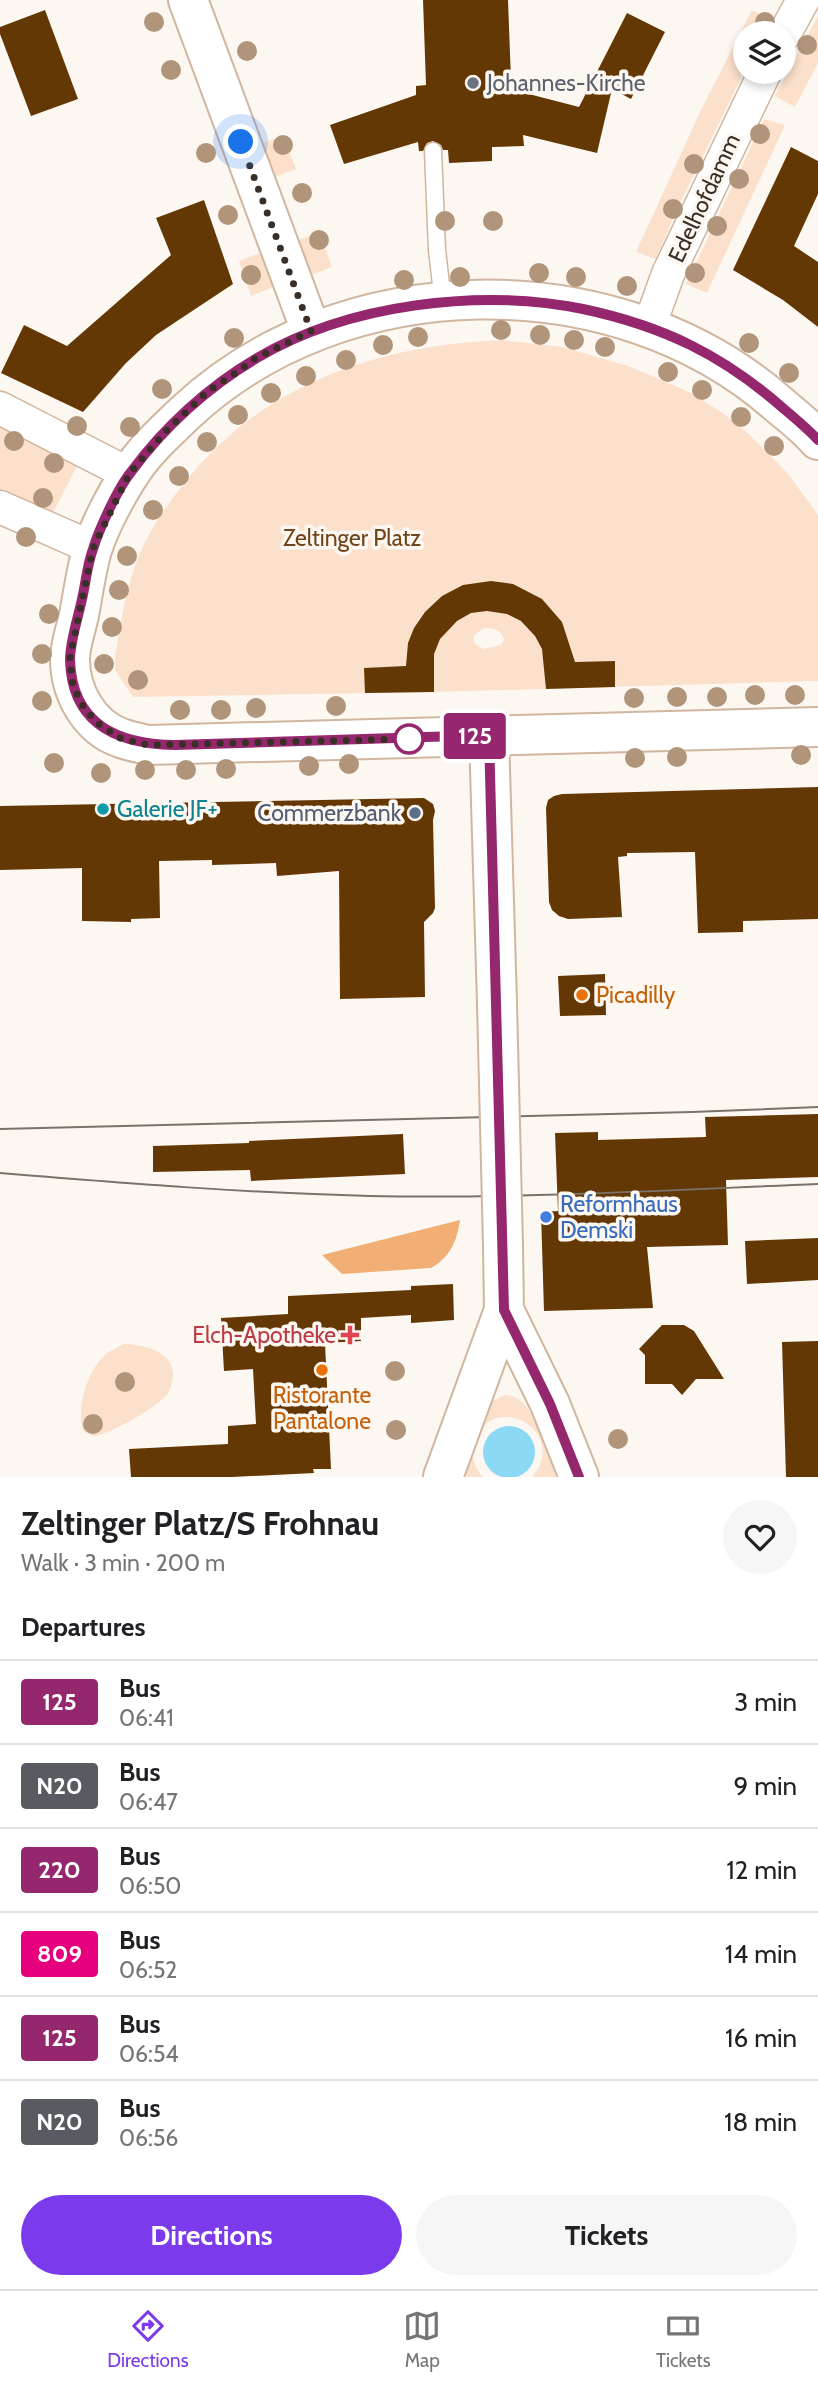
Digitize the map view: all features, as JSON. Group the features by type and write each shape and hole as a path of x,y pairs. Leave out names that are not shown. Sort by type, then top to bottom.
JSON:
{"street":[{"path":"188,0 311,331"},
{"path":"792,21 803,0"},
{"name":"Edelhofdamm","path":"649,327 673,263 759,84"},
{"path":"818,440 732,367 683,341 609,315 537,302 443,302 373,314 311,331 256,358 207,392 166,431 129,474 93,548 70,657 72,681 80,702 96,722 120,738 148,745 818,727"},
{"path":"0,408 129,474"},
{"path":"0,507 93,548"},
{"path":"443,1477 504,1310 489,735"},
{"path":"504,1310 550,1404 579,1477"}],"lane":[{"path":"433,150 437,250 443,302"}],"green space":[{"path":"752,10 767,17 768,21 746,21"},
{"path":"818,16 818,63 795,107 775,96 781,84 796,84 796,57"},
{"path":"733,47 733,84 738,84 677,209 656,259 636,252"},
{"path":"764,119 785,125 707,293 686,284"},
{"path":"283,136 296,169 275,177 263,143"},
{"path":"319,232 332,267 311,275 299,240"},
{"path":"260,253 274,287 251,296 239,261"},
{"name":"Zeltinger Platz","path":"502,340 563,347 628,366 691,393 749,434 789,475 818,515 818,681 133,697 115,670 115,657 124,604 135,565 165,509 214,450 248,420 325,376 367,361 456,344","holes":["484,628 501,633 504,639 501,645 484,649 475,644 473,636"]},
{"path":"0,423 79,462 52,515 0,490"},
{"path":"124,1344 145,1347 163,1355 173,1371 168,1393 145,1412 120,1426 93,1436 83,1431 81,1422 82,1401 88,1381 104,1356"},
{"path":"505,1395 518,1399 529,1411 556,1477 532,1477 541,1460 542,1445 536,1432 525,1422 511,1417 497,1418 484,1426 475,1441 474,1460 483,1477 460,1477 490,1402"}],"shaded area":[{"path":"460,1220 452,1248 431,1268 342,1274 322,1255"}],"water":[{"path":"499,1428 519,1428 528,1433 533,1442 533,1462 528,1471 519,1476 499,1476 490,1471 485,1462 485,1442 490,1433"}],"building":[{"path":"423,0 508,0 511,81 521,80 521,92 579,107 627,13 665,32 631,99 612,89 597,153 523,135 524,146 492,147 492,161 449,163 448,150 443,150 441,145 433,141 427,143 423,151 419,151 418,142 344,164 330,125 416,95 416,86 426,85"},
{"path":"45,10 78,99 31,116 0,34 0,27"},
{"path":"791,147 818,161 818,194 794,246 818,262 818,327 783,300 733,270"},
{"path":"204,200 233,284 156,335 126,363 83,412 1,373 24,325 67,346 171,255 156,218"},
{"path":"491,581 513,584 542,599 562,622 575,662 615,661 615,687 546,689 542,649 535,636 521,621 507,614 487,611 471,613 457,621 440,639 434,654 434,692 365,693 364,668 406,666 408,643 414,628 425,612 442,596 463,585"},
{"path":"818,787 818,919 743,921 743,932 698,933 695,852 627,853 627,856 618,857 622,917 568,919 552,910 549,902 546,808 548,800 554,796"},
{"path":"424,798 433,804 435,811 435,908 424,922 425,997 340,999 339,871 277,876 276,863 212,865 212,860 159,861 160,918 131,919 131,922 82,921 82,868 0,870 0,806"},
{"name":"Picadilly","path":"605,974 606,1015 560,1016 558,976"},
{"path":"818,1114 818,1177 726,1180 728,1245 647,1247 653,1308 544,1311 541,1212 558,1211 555,1133 598,1132 598,1140 706,1137 705,1117"},
{"path":"403,1134 405,1174 251,1181 250,1170 153,1172 153,1146"},
{"path":"818,1238 818,1280 747,1284 745,1241"},
{"path":"453,1284 454,1320 411,1323 411,1315 361,1318 361,1341 325,1343 331,1469 313,1469 314,1473 232,1477 131,1477 129,1449 228,1444 228,1426 256,1424 253,1369 224,1371 221,1318 288,1314 288,1296 411,1290 411,1286"},
{"path":"662,1325 684,1325 694,1331 724,1379 696,1379 682,1395 672,1384 645,1384 645,1355 639,1349"},
{"path":"818,1341 818,1477 786,1477 782,1342"}],"tram line":[{"path":"0,1129 818,1107"},
{"path":"0,1173 231,1190 425,1197 818,1184"}],"bus line":[{"name":"125","path":"579,1477 550,1404 504,1310 489,735 199,745 148,745 120,738 96,722 80,702 72,681 70,657 93,548 129,474 166,431 207,392 256,358 311,331 373,314 443,302 537,302 609,315 649,327 702,350 732,367 818,440"}],"place":[{"name":"Johannes-Kirche","path":"473,83"},
{"name":"Galerie JF+","path":"103,809"},
{"name":"Commerzbank","path":"415,813"},
{"name":"Picadilly","path":"582,995"},
{"name":"Reformhaus Demski","path":"546,1217"},
{"name":"Elch-Apotheke","path":"350,1335"},
{"name":"Ristorante Pantalone","path":"322,1370"}],"route":[{"path":"241,142 311,331 256,358 207,392 166,431 129,474 93,548 70,657 72,681 80,702 96,722 120,738 148,745 409,739"}]}
